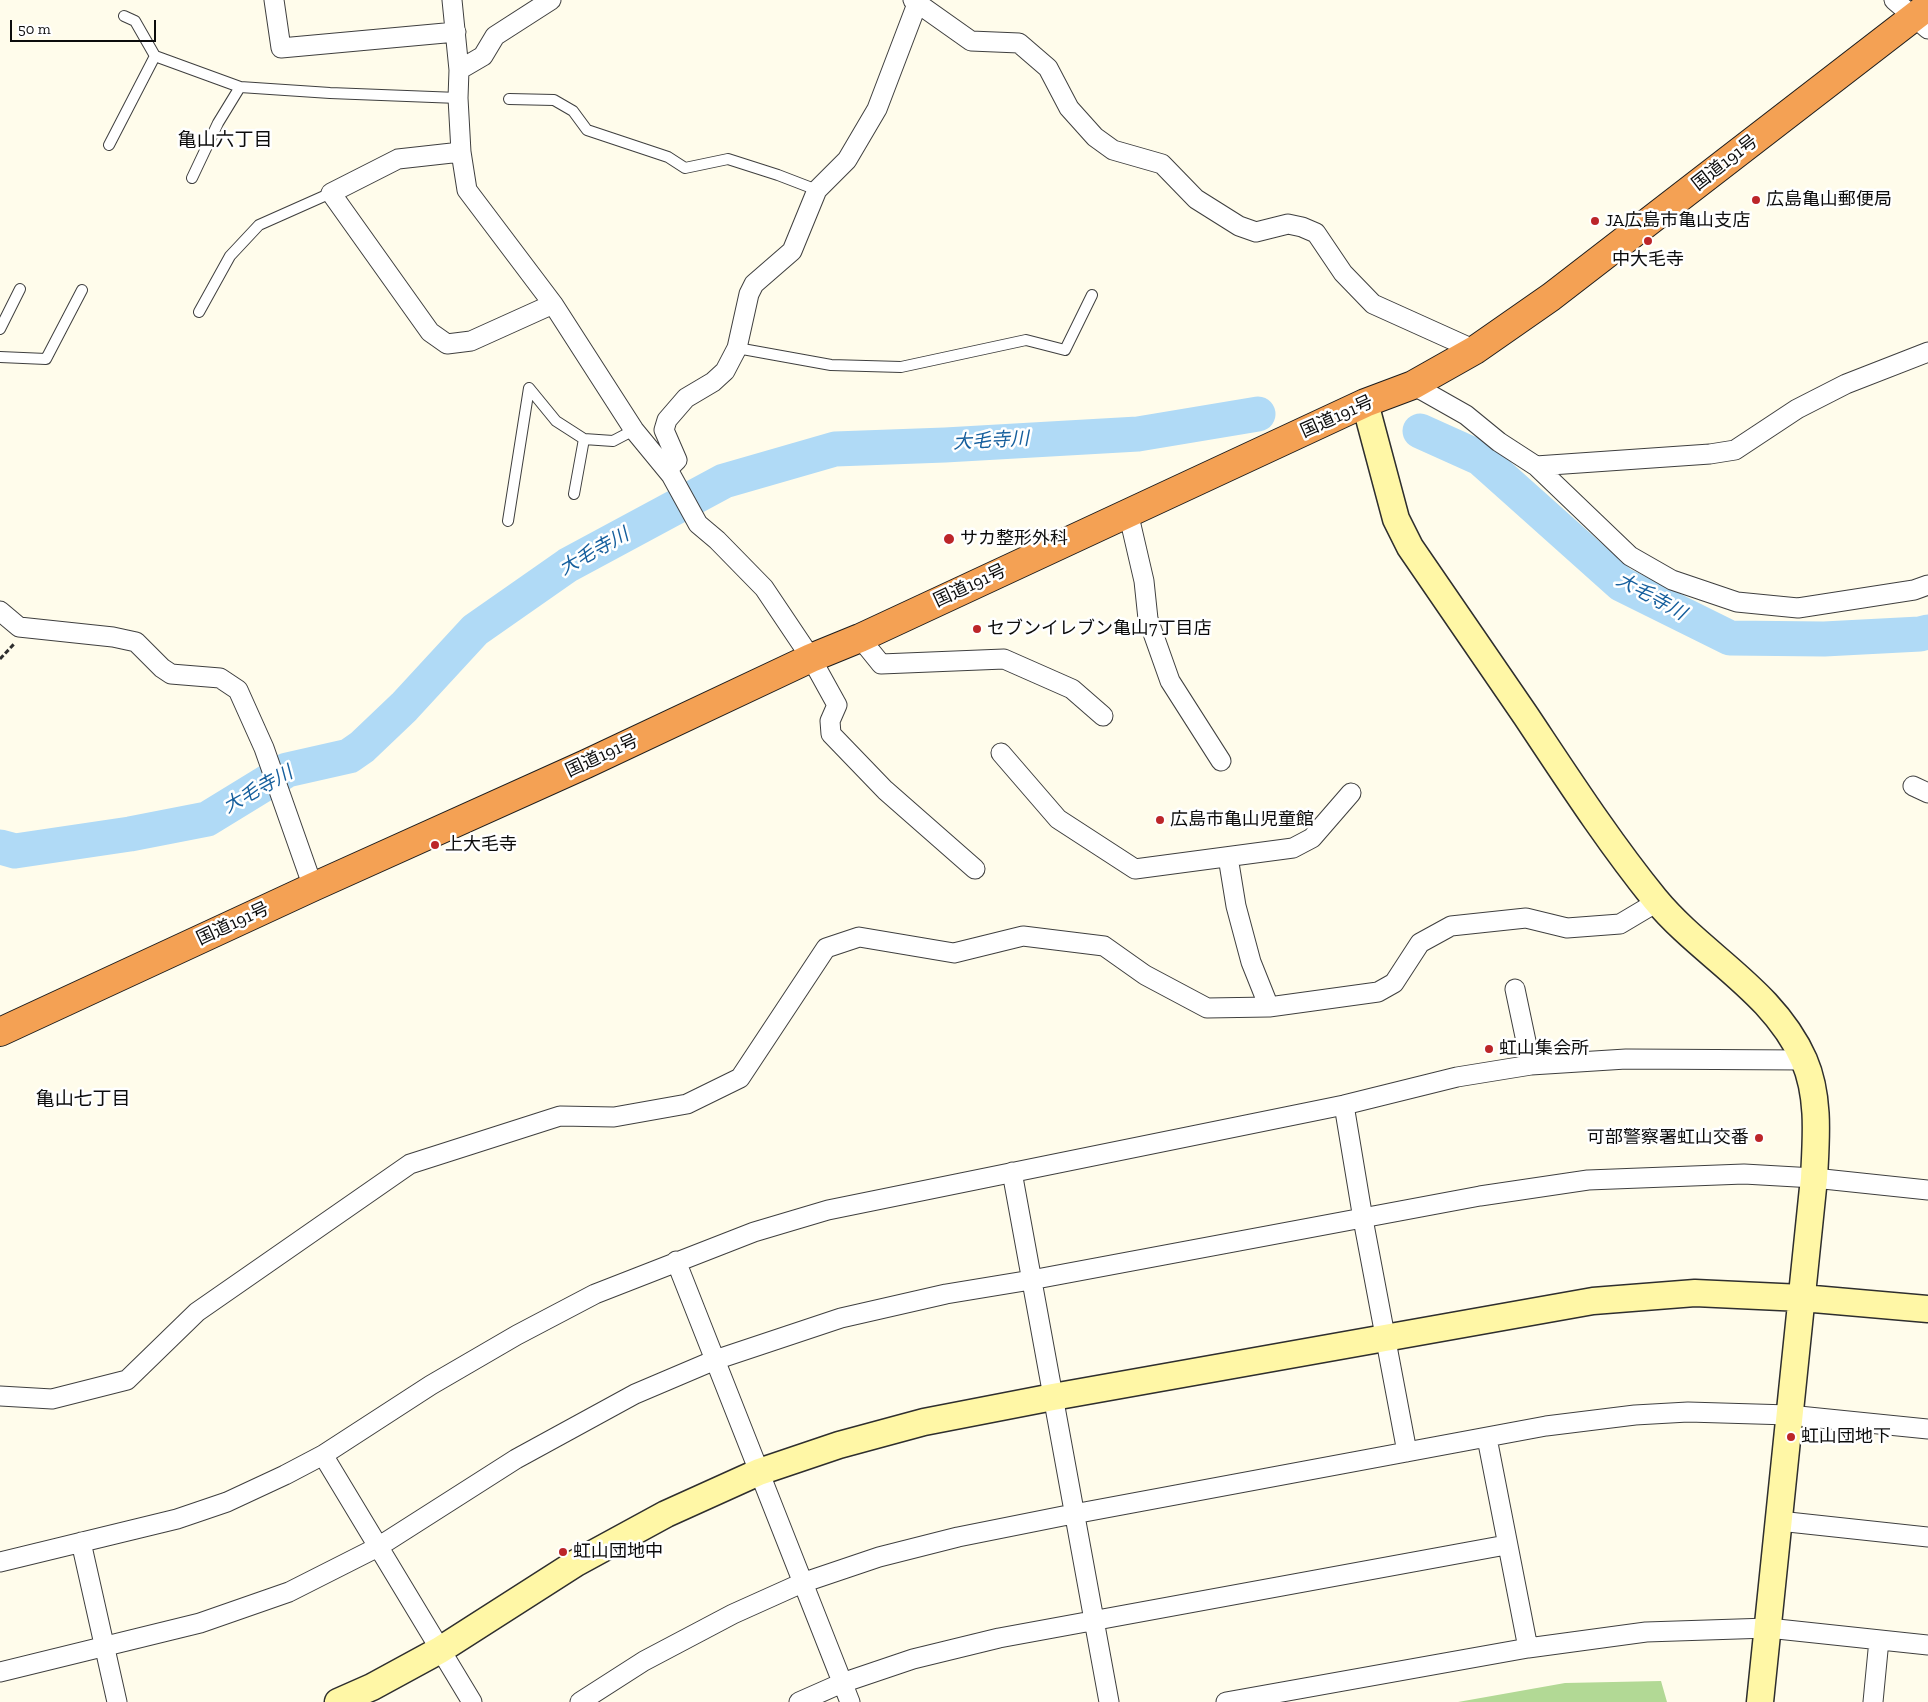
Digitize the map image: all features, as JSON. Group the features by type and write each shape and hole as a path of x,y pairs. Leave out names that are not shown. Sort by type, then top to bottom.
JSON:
{"highway":[{"name":"国道191号","path":"0,1032 313,886 586,764 812,658 860,638 1365,403 1413,385 1474,350 1551,297 1916,13"}],"street":[{"path":"274,0 281,48 456,32"},
{"path":"452,0 459,70 458,98 461,152 467,190 553,304 634,430 669,473 698,524 717,540 764,588 812,658 837,705 830,721 831,734 885,790 976,869"},
{"path":"459,70 483,56 495,36 551,0"},
{"path":"669,473 677,460 664,430 667,420 686,398 713,382 725,371 737,348 748,294 754,284 792,251 816,190 847,160 877,109 915,2 971,41 1019,43 1048,68 1069,108 1095,137 1113,150 1162,164 1196,199 1239,226 1256,232 1288,224 1302,226 1316,233 1343,273 1373,304 1474,350"},
{"path":"461,152 398,159 331,193 430,332 447,344 471,341 553,304"},
{"path":"1536,466 1710,454 1735,450 1797,409 1846,384 1928,352"},
{"path":"1413,385 1466,415 1500,442 1536,466 1630,556 1672,580 1737,602 1798,608 1914,590 1928,585"},
{"path":"1365,403 1396,519 1410,547 1613,847 1657,902 1685,930 1755,991 1781,1020 1804,1060 1815,1100 1814,1178 1788,1415 1760,1702"},
{"path":"1128,512 1144,581 1148,619 1170,681 1220,761"},
{"path":"0,611 19,627 136,642 162,668 171,674 220,678 238,690 264,748 313,886"},
{"path":"860,638 881,664 1004,659 1072,689 1103,716"},
{"path":"1001,753 1058,819 1135,869 1293,848 1312,838 1352,793"},
{"path":"1228,857 1236,906 1251,962 1269,1007"},
{"path":"0,1396 52,1399 127,1380 197,1312 410,1164 560,1116 614,1117 687,1104 740,1078 826,948 860,937 954,953 1023,936 1104,946 1145,975 1207,1008 1269,1007 1378,992 1394,983 1420,943 1451,926 1526,918 1567,928 1620,924 1657,902"},
{"path":"1515,989 1531,1066"},
{"path":"0,1562 177,1519 227,1502 286,1475 322,1455 431,1385 517,1335 595,1294 754,1232 828,1210 1344,1105 1457,1077 1531,1066 1626,1059 1804,1060"},
{"path":"1344,1105 1363,1219 1407,1452"},
{"path":"1012,1172 1109,1702"},
{"path":"0,1672 200,1623 289,1592 378,1547 516,1459 635,1394 715,1360 841,1318 946,1294 1032,1280 1480,1196 1588,1180 1744,1174 1814,1178 1928,1190"},
{"path":"676,1262 850,1702"},
{"path":"338,1702 372,1687 440,1650 576,1563 666,1514 759,1472 839,1445 924,1422 1053,1397 1593,1301 1695,1294 1802,1298 1928,1309"},
{"path":"580,1702 644,1662 733,1614 802,1582 879,1557 958,1537 1546,1426 1635,1415 1688,1412 1788,1415 1928,1429"},
{"path":"1487,1438 1506,1545 1528,1648"},
{"path":"322,1455 472,1702"},
{"path":"1778,1522 1928,1536"},
{"path":"81,1542 117,1702"},
{"path":"799,1702 842,1682 913,1659 999,1638 1506,1545"},
{"path":"1226,1702 1528,1648 1646,1632 1768,1628 1928,1645"},
{"path":"1873,1702 1879,1640"}],"lane":[{"path":"124,16 135,21 155,56 240,87 330,94 458,98"},
{"path":"109,146 155,56"},
{"path":"192,178 218,123 240,87"},
{"path":"509,99 554,100 573,111 587,130 668,157 685,168 728,159 778,175 816,190"},
{"path":"200,312 230,256 259,224 331,193"},
{"path":"0,329 20,289"},
{"path":"0,358 46,359 82,290"},
{"path":"737,348 831,365 901,367 1026,340 1066,350 1092,295"},
{"path":"508,521 529,388 556,420 584,439 613,440 634,430"},
{"path":"574,494 584,439"}],"green space":[{"path":"1661,1681 1667,1702 1458,1702 1565,1683"}],"waterway":[{"name":"大毛寺川","path":"0,847 15,851 130,834 207,819 287,770 349,756 362,747 404,707 475,630 568,565 724,481 835,449 1138,434 1258,414"},
{"name":"大毛寺川","path":"1420,431 1480,458 1621,584 1730,638 1824,639 1928,632"}],"place":[{"name":"広島亀山郵便局","path":"1756,200"},
{"name":"JA広島市亀山支店","path":"1595,221"},
{"name":"中大毛寺","path":"1648,241"},
{"name":"サカ整形外科","path":"949,539"},
{"name":"セブンイレブン亀山7丁目店","path":"977,629"},
{"name":"広島市亀山児童館","path":"1160,820"},
{"name":"上大毛寺","path":"435,845"},
{"name":"虹山集会所","path":"1489,1049"},
{"name":"可部警察署虹山交番","path":"1759,1138"},
{"name":"虹山団地下","path":"1791,1437"},
{"name":"虹山団地中","path":"563,1552"}],"district":[{"name":"亀山六丁目","path":"225,141"},
{"name":"亀山七丁目","path":"83,1100"}]}
